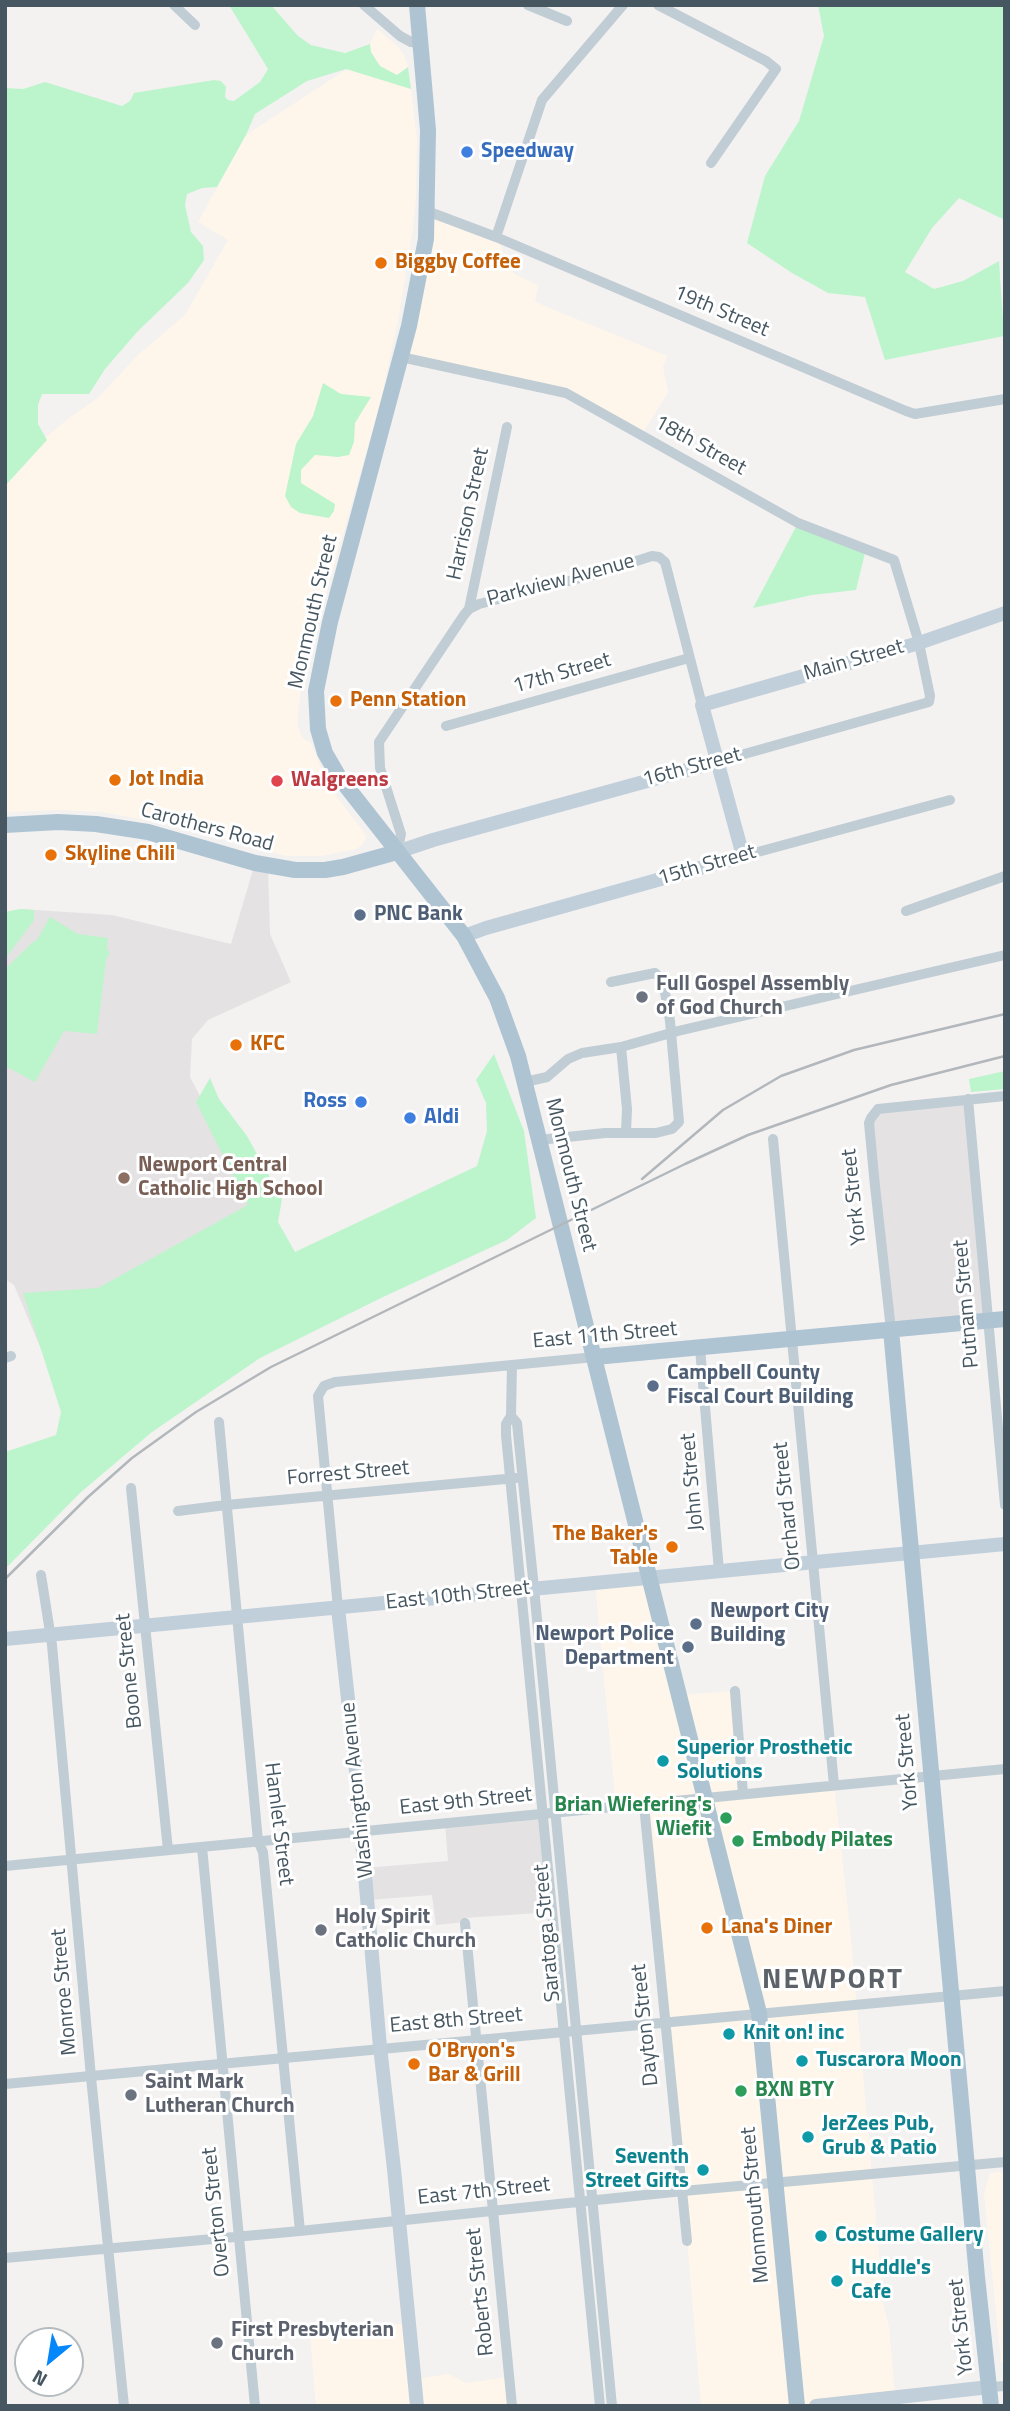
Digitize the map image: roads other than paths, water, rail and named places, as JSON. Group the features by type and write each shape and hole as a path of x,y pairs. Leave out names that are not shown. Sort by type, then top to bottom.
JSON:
{"main road":[{"path":"401,357 426,239 428,130 416,5"},
{"name":"Monmouth Street","path":"401,357 368,485 372,497 352,572 341,584 316,691 318,729 325,753 339,777 464,936 497,998 518,1056 759,2013 797,2406"},
{"name":"Carothers Road","path":"5,825 58,822 108,825 148,832 255,863 295,870 343,867 397,852"},
{"name":"East 11th Street","path":"595,1357 996,1320"},
{"name":"York Street","path":"891,1330 967,2166 997,2387 991,2406"}],"street":[{"path":"174,5 195,25"},
{"path":"364,5 400,36 420,43"},
{"path":"496,237 542,100 623,5"},
{"path":"658,5 766,61 776,69 711,163"},
{"path":"528,6 567,21"},
{"name":"19th Street","path":"427,211 496,237 915,414 1005,399"},
{"name":"18th Street","path":"401,357 566,393 798,523 891,558 896,563 919,643"},
{"name":"Harrison Street","path":"469,608 507,427"},
{"name":"Parkview Avenue","path":"397,852 401,834 380,768 378,746 469,608 656,556 664,562 743,856"},
{"name":"Main Street","path":"702,705 919,643 1005,613"},
{"name":"16th Street","path":"397,852 929,702 919,643"},
{"name":"17th Street","path":"446,726 689,658"},
{"name":"15th Street","path":"464,936 950,800"},
{"path":"906,911 1005,876"},
{"path":"525,1082 547,1077 568,1059 582,1053 621,1047 1005,955"},
{"path":"539,1140 656,1132 677,1126 680,1118 666,988 655,973 611,982"},
{"path":"621,1047 627,1109 626,1132"},
{"path":"968,1100 1005,1096"},
{"name":"York Street","path":"891,1330 869,1123 878,1109 968,1100"},
{"name":"Putnam Street","path":"968,1100 996,1320 1005,1505"},
{"name":"Orchard Street","path":"773,1139 834,1785"},
{"name":"John Street","path":"700,1348 719,1570"},
{"name":"East 11th Street","path":"324,1386 335,1382 595,1357"},
{"name":"Saratoga Street","path":"512,1365 511,1416 506,1423 509,1479 528,1588 556,1812 612,2406"},
{"name":"Washington Avenue","path":"324,1386 318,1396 327,1496 417,2406"},
{"name":"Saratoga Street","path":"511,1416 517,1423 522,1478 543,1814 600,2406"},
{"name":"Hamlet Street","path":"219,1422 258,1841 263,1852 300,2231"},
{"name":"Forrest Street","path":"178,1511 522,1478"},
{"name":"Boone Street","path":"131,1488 168,1850"},
{"name":"East 10th Street","path":"5,1639 1005,1544"},
{"name":"Monroe Street","path":"41,1575 51,1635 124,2406"},
{"path":"735,1691 743,1794"},
{"name":"East 9th Street","path":"5,1866 1005,1769"},
{"name":"Dayton Street","path":"643,1805 687,2241"},
{"name":"Overton Street","path":"202,1847 255,2406"},
{"name":"Roberts Street","path":"465,1923 512,2406"},
{"name":"East 8th Street","path":"5,2084 380,2047 1005,1991"},
{"name":"East 7th Street","path":"5,2258 300,2231 593,2199 1005,2162"},
{"path":"816,2406 997,2387"}],"railway":[{"path":"642,1179 723,1110 781,1076 854,1050 1005,1014"},
{"path":"5,1579 88,1497 132,1458 196,1412 271,1367 748,1135 891,1085 1005,1056"}],"place":[{"name":"Speedway","path":"467,152"},
{"name":"Biggby Coffee","path":"381,263"},
{"name":"Penn Station","path":"336,701"},
{"name":"Jot India","path":"115,780"},
{"name":"Walgreens","path":"277,781"},
{"name":"Skyline Chili","path":"51,855"},
{"name":"PNC Bank","path":"360,915"},
{"name":"Full Gospel Assembly of God Church","path":"642,997"},
{"name":"KFC","path":"236,1045"},
{"name":"Ross","path":"361,1102"},
{"name":"Aldi","path":"410,1118"},
{"name":"Newport Central Catholic High School","path":"124,1178"},
{"name":"Campbell County Fiscal Court Building","path":"653,1386"},
{"name":"The Baker's Table","path":"672,1547"},
{"name":"Newport City Building","path":"696,1624"},
{"name":"Newport Police Department","path":"688,1647"},
{"name":"Superior Prosthetic Solutions","path":"663,1761"},
{"name":"Brian Wiefering's Wiefit","path":"726,1818"},
{"name":"Embody Pilates","path":"738,1841"},
{"name":"Lana's Diner","path":"707,1928"},
{"name":"Holy Spirit Catholic Church","path":"321,1930"},
{"name":"Knit on! inc","path":"729,2034"},
{"name":"Tuscarora Moon","path":"802,2061"},
{"name":"O'Bryon's Bar & Grill","path":"414,2064"},
{"name":"BXN BTY","path":"741,2091"},
{"name":"Saint Mark Lutheran Church","path":"131,2095"},
{"name":"JerZees Pub, Grub & Patio","path":"808,2137"},
{"name":"Seventh Street Gifts","path":"703,2170"},
{"name":"Costume Gallery","path":"821,2236"},
{"name":"Huddle's Cafe","path":"837,2281"},
{"name":"First Presbyterian Church","path":"217,2343"}],"district":[{"name":"NEWPORT","path":"833,1981"}]}
